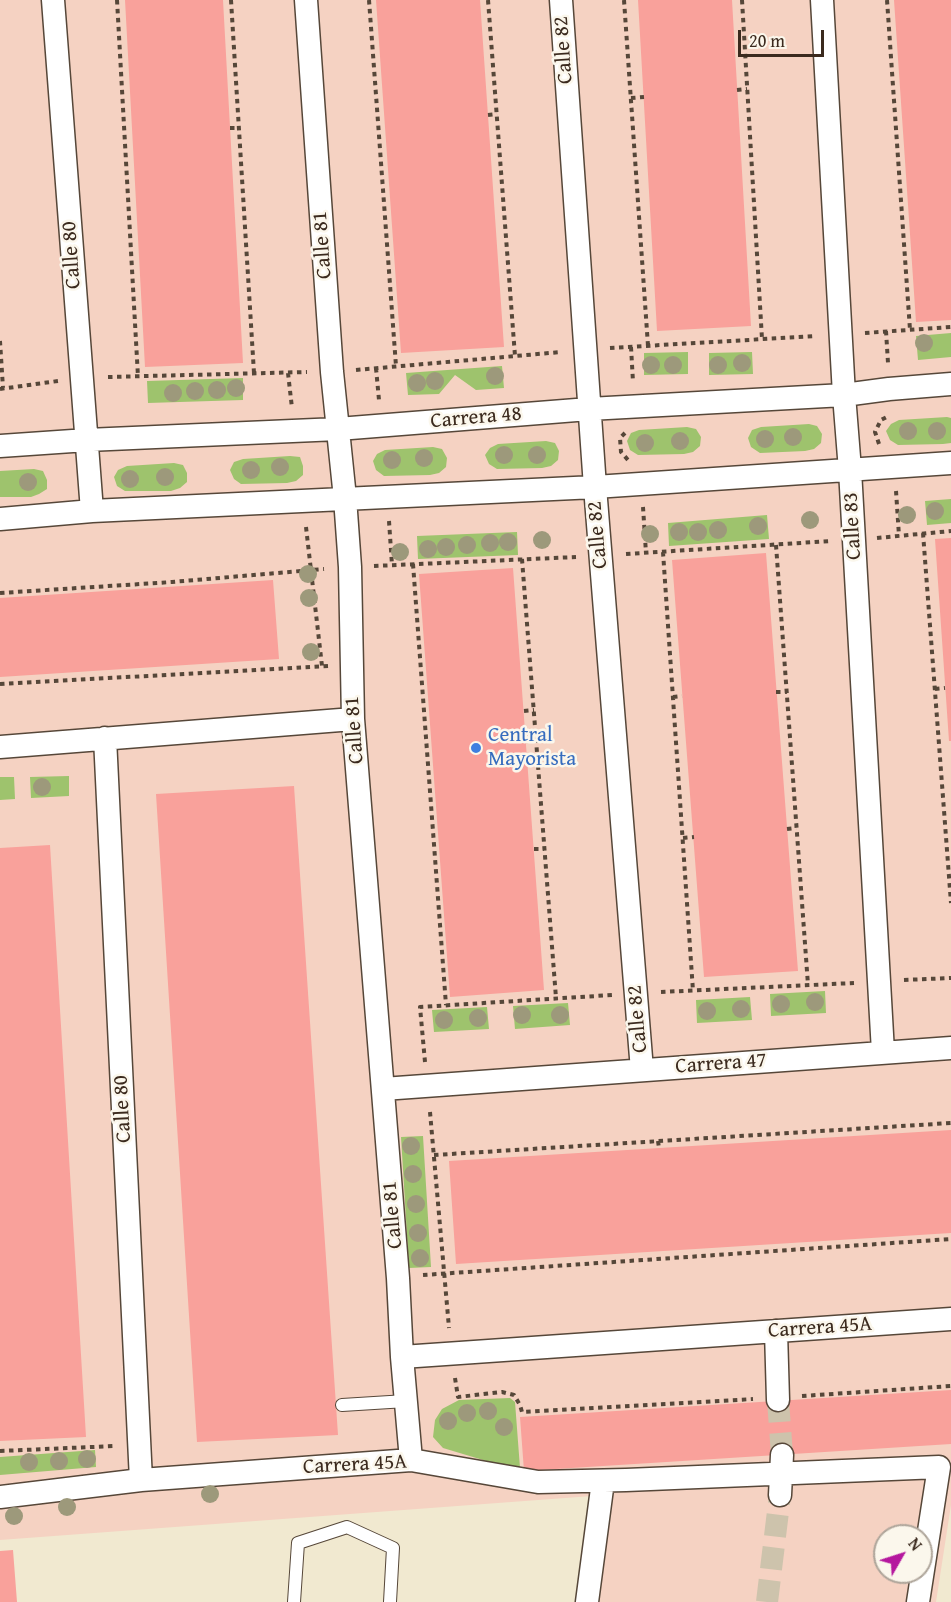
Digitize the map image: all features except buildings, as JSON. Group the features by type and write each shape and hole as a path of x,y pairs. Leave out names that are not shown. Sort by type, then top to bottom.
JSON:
{"street":[{"name":"Calle 80","path":"53,0 92,511"},
{"name":"Calle 81","path":"306,0 332,372 350,567 353,719 411,1460"},
{"name":"Calle 82","path":"561,0 594,487 642,1070"},
{"name":"Calle 83","path":"822,0 883,1052"},
{"name":"Carrera 48","path":"0,446 339,429 589,409 844,395 951,384"},
{"path":"0,519 92,511 594,487 951,463"},
{"path":"0,747 353,719"},
{"name":"Calle 80","path":"105,738 141,1480"},
{"name":"Carrera 47","path":"383,1089 951,1047"},
{"name":"Carrera 45A","path":"402,1358 951,1319"},
{"path":"776,1331 778,1399"},
{"name":"Carrera 45A","path":"0,1497 141,1480 411,1460 538,1482 939,1467 918,1602"},
{"path":"588,1602 603,1481"}],"lane":[{"path":"342,1405 406,1401"},
{"path":"294,1602 298,1543 347,1527 393,1548 390,1602"}],"path":[{"path":"117,0 138,377"},
{"path":"231,0 254,374"},
{"path":"369,0 396,366"},
{"path":"488,0 515,356"},
{"path":"624,0 648,346"},
{"path":"742,0 762,339"},
{"path":"887,0 910,330"},
{"path":"892,78 899,78"},
{"path":"737,90 747,89"},
{"path":"631,98 644,97"},
{"path":"488,115 497,114"},
{"path":"378,124 385,123"},
{"path":"230,128 238,128"},
{"path":"124,138 132,137"},
{"path":"0,341 2,388 82,378 332,372 585,350 951,327"},
{"path":"886,331 892,414 881,420 875,432 879,445 895,455 899,536"},
{"path":"631,347 637,426 627,430 620,438 621,452 628,461 640,465 646,553"},
{"path":"376,368 381,425"},
{"path":"288,373 295,431"},
{"path":"387,496 392,565"},
{"path":"303,500 322,666"},
{"path":"0,593 172,582 311,569 600,556 854,540 951,531"},
{"path":"923,533 951,903"},
{"path":"776,545 808,985"},
{"path":"663,552 693,991"},
{"path":"522,559 556,998"},
{"path":"413,564 427,717 446,1005"},
{"path":"0,684 352,665"},
{"path":"935,689 945,688"},
{"path":"776,692 787,692"},
{"path":"673,697 682,696"},
{"path":"524,711 534,710"},
{"path":"945,824 951,824"},
{"path":"787,829 796,828"},
{"path":"683,838 693,837"},
{"path":"534,849 544,849"},
{"path":"951,978 636,993 420,1007 444,1273 458,1396 502,1392 514,1395 522,1412 778,1399 951,1386"},
{"path":"434,1155 951,1123"},
{"path":"658,1141 659,1148"},
{"path":"398,1278 951,1239"},
{"path":"667,1251 668,1258"},
{"path":"0,1450 140,1445"}],"shaded area":[{"name":"Central Mayorista","path":"0,0 951,0 951,1505 936,1602 579,1602 592,1496 0,1540"}],"green space":[{"path":"951,333 951,357 918,360 916,336"},
{"path":"688,352 688,374 644,375 644,353"},
{"path":"752,352 753,374 709,375 709,353"},
{"path":"502,366 504,388 476,390 455,375 439,394 408,395 406,373"},
{"path":"243,378 243,400 148,403 147,381"},
{"path":"951,418 951,443 898,445 890,440 886,431 891,424 899,420"},
{"path":"809,424 817,426 822,434 821,443 814,449 760,453 751,447 748,438 752,430 761,427"},
{"path":"687,427 696,429 701,437 700,446 693,452 638,455 630,450 627,441 631,433 639,430"},
{"path":"546,441 555,443 559,451 558,460 551,466 497,469 489,464 485,455 490,448 498,444"},
{"path":"433,447 442,449 447,458 446,467 439,473 384,476 376,470 373,461 377,454 385,450"},
{"path":"300,457 303,466 303,475 296,481 241,484 234,479 230,470 234,462 243,459"},
{"path":"174,463 183,465 187,473 187,482 171,491 125,491 117,486 114,477 118,470 127,466"},
{"path":"34,469 43,471 47,480 47,489 31,497 0,497 0,471"},
{"path":"951,499 951,523 927,525 925,501"},
{"path":"767,515 769,539 669,546 668,523"},
{"path":"517,532 518,555 418,559 417,536"},
{"path":"69,776 69,796 31,798 30,777"},
{"path":"0,777 14,777 15,799 0,800"},
{"path":"825,991 826,1013 771,1016 770,994"},
{"path":"750,997 752,1020 697,1023 696,1000"},
{"path":"568,1003 570,1025 515,1029 513,1006"},
{"path":"487,1007 489,1029 434,1032 432,1010"},
{"path":"423,1136 431,1267 409,1268 401,1137"},
{"path":"510,1398 515,1402 520,1468 513,1469 443,1448 433,1437 435,1420 442,1409 459,1400"},
{"path":"95,1450 96,1467 0,1475 0,1457"}],"tunnel":[{"path":"778,1400 782,1455"},
{"path":"767,1602 780,1495"}],"place":[{"name":"Central Mayorista","path":"476,748"}]}
